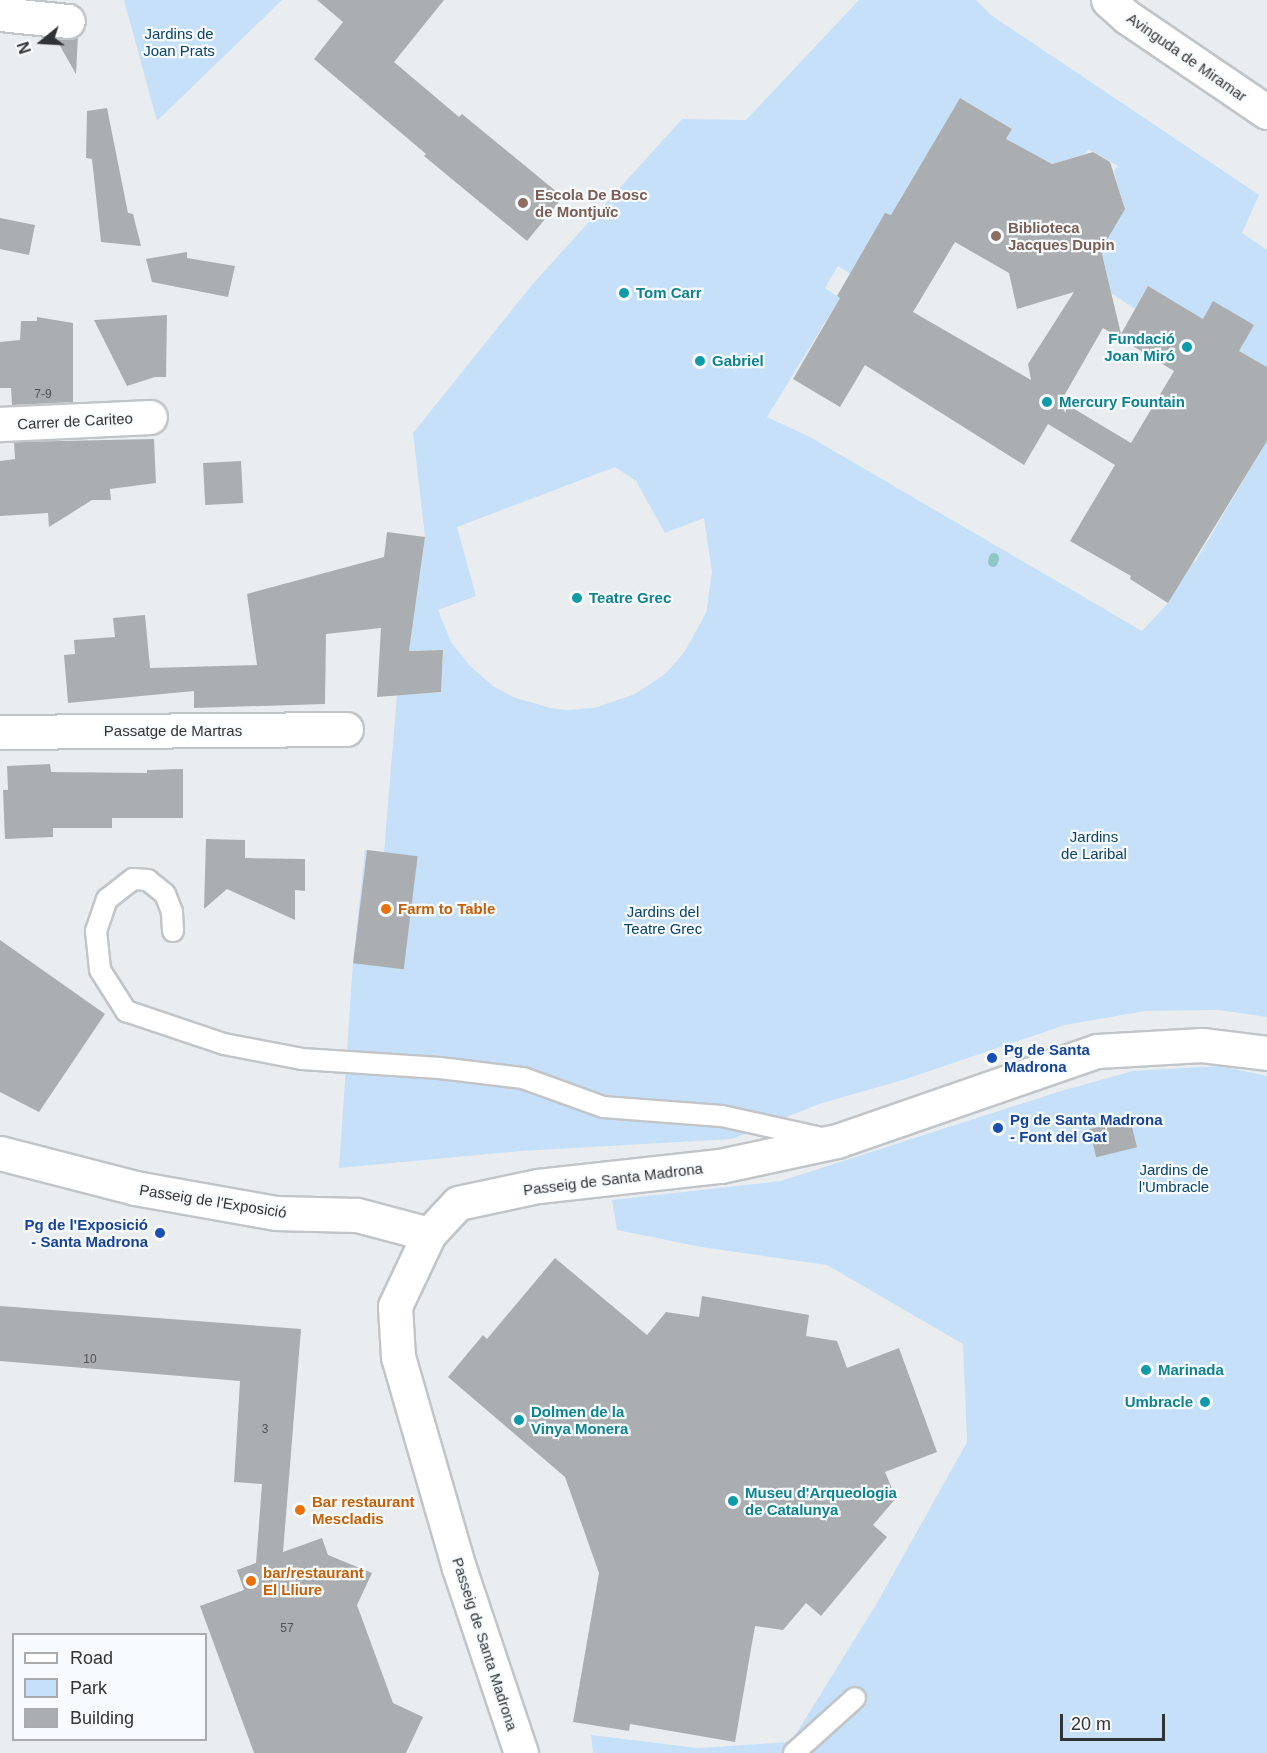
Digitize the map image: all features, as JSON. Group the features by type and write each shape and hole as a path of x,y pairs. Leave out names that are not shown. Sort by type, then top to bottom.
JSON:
{"street":[{"name":"Avinguda de Miramar","path":"1108,0 1127,17 1267,112"},
{"path":"0,14 68,21"},
{"name":"Carrer de Cariteo","path":"0,424 150,417"},
{"name":"Passatge de Martras","path":"0,732 346,729"},
{"name":"Passeig de Santa Madrona","path":"521,1753 459,1568 398,1357 395,1305 429,1234 458,1203 538,1186 720,1166 837,1141 1097,1051 1202,1045 1267,1053"},
{"name":"Passeig de l'Exposició","path":"0,1153 135,1188 276,1213 357,1215 429,1234"}],"lane":[{"path":"173,931 172,912 165,894 148,880 133,879 107,899 96,931 100,970 126,1011 224,1044 302,1059 440,1068 523,1078 603,1107 722,1116 837,1141"},
{"path":"794,1753 855,1698"}],"green space":[{"name":"Jardins de Joan Prats","path":"124,0 282,0 157,121"},
{"path":"859,0 976,0 991,15 1259,195 1242,233 1267,250 1267,367 1239,351 1213,302 1190,342 1148,286 1135,309 1111,293 1099,240 1125,209 1114,172 1118,166 1088,149 1085,154 1052,164 1047,161 997,157 1012,129 960,98 891,215 885,213 855,277 838,266 825,288 840,298 767,417 810,437 1142,631 1168,603 1191,564 1195,562 1267,441 1267,1017 1219,1010 1145,1011 1065,1025 906,1079 819,1104 732,1139 521,1151 339,1168 353,963 365,850 384,852 397,695 441,692 443,650 409,651 425,537 413,433 531,286 682,119 746,120","holes":["615,467 636,481 665,533 704,518 712,572 706,613 685,651 665,674 635,694 594,708 567,710 550,708 513,697 493,686 469,665 451,642 438,610 476,596 457,527"]},
{"name":"Jardins de l'Umbracle","path":"1220,1066 1267,1076 1267,1753 593,1753 591,1735 698,1748 791,1742 877,1603 967,1442 963,1344 827,1265 701,1247 617,1230 612,1200 781,1181 1061,1091 1133,1071"}],"building":[{"path":"317,0 444,0 394,62 459,117 462,114 563,197 527,241 424,156 426,154 314,59 343,22"},
{"path":"78,36 76,74 56,39 67,40"},
{"name":"Fundació Joan Miró","path":"960,98 1012,129 1006,139 1052,164 1093,152 1110,162 1125,209 1101,250 1121,334 1148,286 1203,319 1213,301 1254,325 1239,351 1267,367 1267,441 1168,603 1130,579 1131,576 1070,541 1115,465 1048,424 1024,465 865,365 840,407 793,379 840,298 837,296 885,213 891,215","holes":["955,242 1009,273 1017,309 1074,292 1028,364 1031,380 913,312","1103,328 1174,371 1131,443 1061,401"]},
{"path":"107,108 128,213 133,214 141,246 101,242 92,159 86,158 87,111"},
{"path":"0,218 35,225 29,255 0,249"},
{"path":"187,252 187,258 235,266 228,297 152,282 146,259"},
{"path":"167,315 166,377 155,377 127,386 94,320"},
{"path":"37,317 73,323 73,402 12,405 11,388 0,388 0,342 20,340 21,321 37,321"},
{"path":"154,439 156,483 110,489 111,500 92,500 49,527 48,513 0,516 0,461 15,459 14,442"},
{"path":"241,461 243,503 205,505 203,463"},
{"path":"387,532 425,537 409,651 443,650 441,692 377,697 381,628 326,634 325,704 194,708 194,691 68,703 64,655 75,654 74,640 115,637 113,618 145,615 150,668 257,665 247,594 384,557"},
{"path":"50,764 51,772 147,773 147,770 183,769 183,818 112,818 112,828 53,828 53,837 5,839 3,790 8,790 7,766"},
{"path":"206,839 245,840 245,858 305,859 305,891 295,890 295,920 227,889 204,909"},
{"name":"Farm to Table","path":"367,850 418,856 404,969 353,963"},
{"path":"0,940 105,1014 39,1112 0,1092"},
{"path":"1130,1119 1137,1147 1096,1157 1089,1129"},
{"name":"Museu d'Arqueologia de Catalunya","path":"555,1258 647,1335 666,1312 699,1317 702,1296 809,1315 806,1336 837,1341 847,1368 899,1348 937,1452 885,1472 896,1498 873,1525 887,1537 821,1616 806,1603 783,1630 755,1626 735,1742 630,1724 629,1731 573,1722 599,1573 565,1477 448,1377 483,1335 487,1339"},
{"path":"0,1306 301,1329 283,1552 322,1538 328,1555 372,1573 357,1605 393,1703 423,1717 406,1753 254,1753 200,1606 244,1590 237,1570 256,1563 262,1484 234,1482 240,1381 0,1361"}],"waterway":[{"path":"993,562 994,558"}],"place":[{"name":"Escola De Bosc de Montjuïc","path":"523,203"},
{"name":"Biblioteca Jacques Dupin","path":"996,236"},
{"name":"Tom Carr","path":"624,293"},
{"name":"Fundació Joan Miró","path":"1187,347"},
{"name":"Gabriel","path":"700,361"},
{"name":"Mercury Fountain","path":"1047,402"},
{"name":"Teatre Grec","path":"577,598"},
{"name":"Farm to Table","path":"386,909"},
{"name":"Pg de Santa Madrona","path":"992,1058"},
{"name":"Pg de Santa Madrona - Font del Gat","path":"998,1128"},
{"name":"Pg de l'Exposició - Santa Madrona","path":"160,1233"},
{"name":"Marinada","path":"1146,1370"},
{"name":"Umbracle","path":"1205,1402"},
{"name":"Dolmen de la Vinya Monera","path":"519,1420"},
{"name":"Museu d'Arqueologia de Catalunya","path":"733,1501"},
{"name":"Bar restaurant Mescladis","path":"300,1510"},
{"name":"bar/restaurant El Lliure","path":"251,1581"}],"park label":[{"name":"Jardins de Laribal","path":"1094,844"},
{"name":"Jardins del Teatre Grec","path":"663,920"}]}
